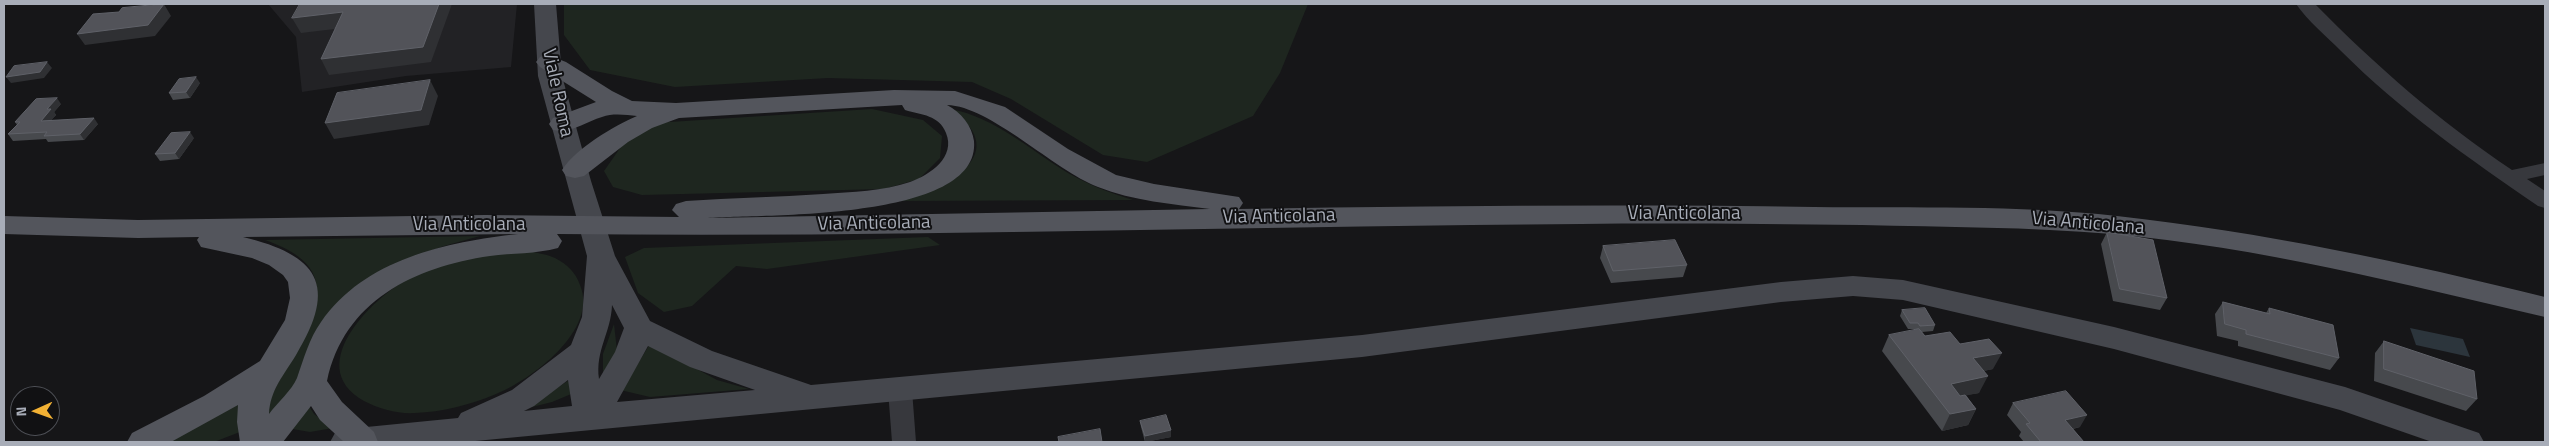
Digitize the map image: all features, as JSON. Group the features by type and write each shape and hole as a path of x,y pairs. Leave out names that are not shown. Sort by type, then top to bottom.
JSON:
{"main road":[{"path":"548,62 571,75 593,92 623,106 664,115"},
{"path":"562,124 600,124 664,115 902,96 942,97 982,106 1008,119 1087,172 1135,189 1204,201 1353,216"},
{"path":"605,224 682,210 879,197 929,185 951,169 962,147 960,133 950,117 932,108 870,99"},
{"path":"562,124 596,110 623,106"},
{"path":"576,175 617,135 664,115"},
{"name":"Via Anticolana","path":"4,225 138,229 605,224 724,227 1353,216 1747,214 1966,217 2072,221 2177,233 2308,254 2423,277 2545,307"},
{"path":"265,442 311,383 320,350 331,328 344,312 376,286 415,266 451,254 509,243 682,235 724,227"},
{"path":"138,229 261,249 292,264 303,282 304,306 291,336 260,388 253,408 256,442"},
{"path":"143,442 215,405 271,368"},
{"path":"311,383 355,441"}],"street":[{"name":"Viale Roma","path":"545,4 548,62 562,124 601,256"},
{"path":"2305,4 2406,101 2438,128 2545,201"},
{"path":"2509,177 2545,169"},
{"path":"601,256 639,328 701,359 811,397"},
{"path":"589,417 583,376 584,351 596,316 601,256"},
{"path":"355,441 589,417 900,390 1362,346 1806,289 1872,286 1903,290 2114,338 2282,381 2388,412 2468,442"},
{"path":"589,417 626,362 636,343 639,328"},
{"path":"439,433 487,416 523,398 584,351"},
{"path":"900,390 904,442"}],"shaded area":[{"path":"268,4 517,4 511,67 406,76 302,92 296,37"},
{"path":"564,4 1308,4 1280,73 1253,116 1147,162 1103,155 1011,99 972,82 828,78 675,87 590,70 564,35"},
{"path":"872,109 923,120 942,136 940,158 919,179 884,189 642,195 613,187 604,171 625,141 654,123"},
{"path":"950,109 982,119 1012,135 1068,173 1116,195 1133,200 892,201 930,190 948,181 964,170 974,157 976,142 969,126"},
{"path":"480,236 407,259 268,416 265,409 308,326 315,308 317,294 316,282 306,264 288,250 265,240"},
{"path":"928,237 940,245 767,269 736,266 692,306 664,312 638,293 625,257 644,248"},
{"path":"526,250 552,257 567,266 580,285 583,302 580,319 571,336 543,365 527,377 496,394 456,407 435,411 402,413 382,409 364,401 346,386 340,369 342,350 351,331 382,297 400,283 429,268 456,260"},
{"path":"614,324 617,351 603,373 603,354"},
{"path":"2410,328 2463,339 2470,357 2416,345"},
{"path":"650,344 717,380 749,389 650,397 616,389 635,368"},
{"path":"574,377 576,392 552,402 524,409"},
{"path":"307,403 314,414 333,428 310,432 281,427"},
{"path":"239,404 245,430 214,442 164,442"}],"building":[{"path":"164,4 148,25 77,34 93,14 119,12 122,8"},
{"path":"300,4 439,4 423,47 321,59 343,12 292,18"},
{"path":"47,62 40,72 6,77 14,66"},
{"path":"196,77 186,92 169,93 179,79"},
{"path":"430,80 421,110 325,123 337,93"},
{"path":"57,98 47,109 51,109 41,121 94,118 80,134 44,136 47,132 8,134 20,122 15,122 36,99"},
{"path":"190,132 175,153 155,154 171,133"},
{"path":"2107,232 2153,240 2167,298 2120,289"},
{"path":"1675,240 1687,265 1613,271 1603,246"},
{"path":"2223,302 2270,314 2269,308 2333,325 2339,358 2246,334 2246,330 2225,324"},
{"path":"1925,308 1935,325 1920,326 1918,323 1910,323 1902,310"},
{"path":"1919,329 1925,336 1950,332 1960,344 1989,339 2002,353 1973,358 1988,376 1951,384 1960,396 1965,395 1976,409 1950,414 1889,335"},
{"path":"2384,341 2474,371 2477,399 2384,369"},
{"path":"2066,391 2087,415 2065,420 2084,442 2041,442 2026,424 2030,423 2013,403"},
{"path":"1166,415 1171,430 1145,436 1140,421"},
{"path":"1100,429 1102,442 1059,442 1058,437"}]}
